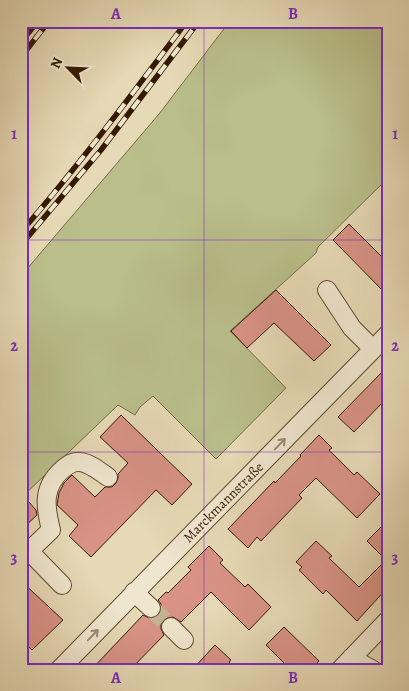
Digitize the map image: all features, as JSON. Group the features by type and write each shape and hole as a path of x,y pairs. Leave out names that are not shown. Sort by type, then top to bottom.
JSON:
{"street":[{"path":"327,290 352,328 373,349"},
{"name":"Marckmannstraße","path":"59,670 388,334"},
{"path":"62,585 25,550 50,530 46,500 47,490 58,473 68,465 76,462 88,464 108,477"},
{"path":"134,592 151,608"},
{"path":"346,664 388,620"},
{"path":"171,628 184,640"},
{"path":"346,664 373,670"}],"green space":[{"path":"230,21 388,21 388,178 318,247 316,253 230,331 286,388 216,459 153,396 140,407 135,415 118,405 21,498 21,276 159,114"}],"building":[{"path":"349,224 388,263 388,296 333,240"},
{"path":"276,290 331,345 314,361 274,323 247,348 231,331"},
{"path":"388,366 388,397 354,432 338,417"},
{"path":"121,415 192,484 172,505 156,490 91,557 69,536 78,525 57,505 59,493 64,483 72,475 95,497 105,487 112,487 116,483 118,474 128,463 100,437"},
{"path":"319,435 332,448 329,450 354,475 357,472 380,494 357,518 316,478 299,495 302,498 261,541 257,537 248,548 228,529 274,481 275,483"},
{"path":"27,500 36,510 37,515 21,530 21,506"},
{"path":"388,520 388,587 357,621 326,590 323,594 299,570 302,567 296,562 316,541 332,556 329,558 359,587 386,560 367,541"},
{"path":"209,546 223,560 220,563 245,587 248,584 271,607 249,630 211,592 181,622 173,617 164,619 161,629 164,635 130,670 91,670 143,615 149,618 158,616 161,604 158,600 166,592 168,593 191,570 188,567"},
{"path":"21,581 63,620 32,650 21,640"},
{"path":"284,627 319,661 310,670 280,670 285,664 266,645"},
{"path":"215,645 231,660 229,662 236,670 192,670"}],"tunnel":[{"path":"151,608 171,627"}],"railway":[{"path":"21,42 38,21"},
{"path":"21,57 49,21"},
{"path":"21,232 85,154 187,21"},
{"path":"21,245 101,150 199,21"}]}
